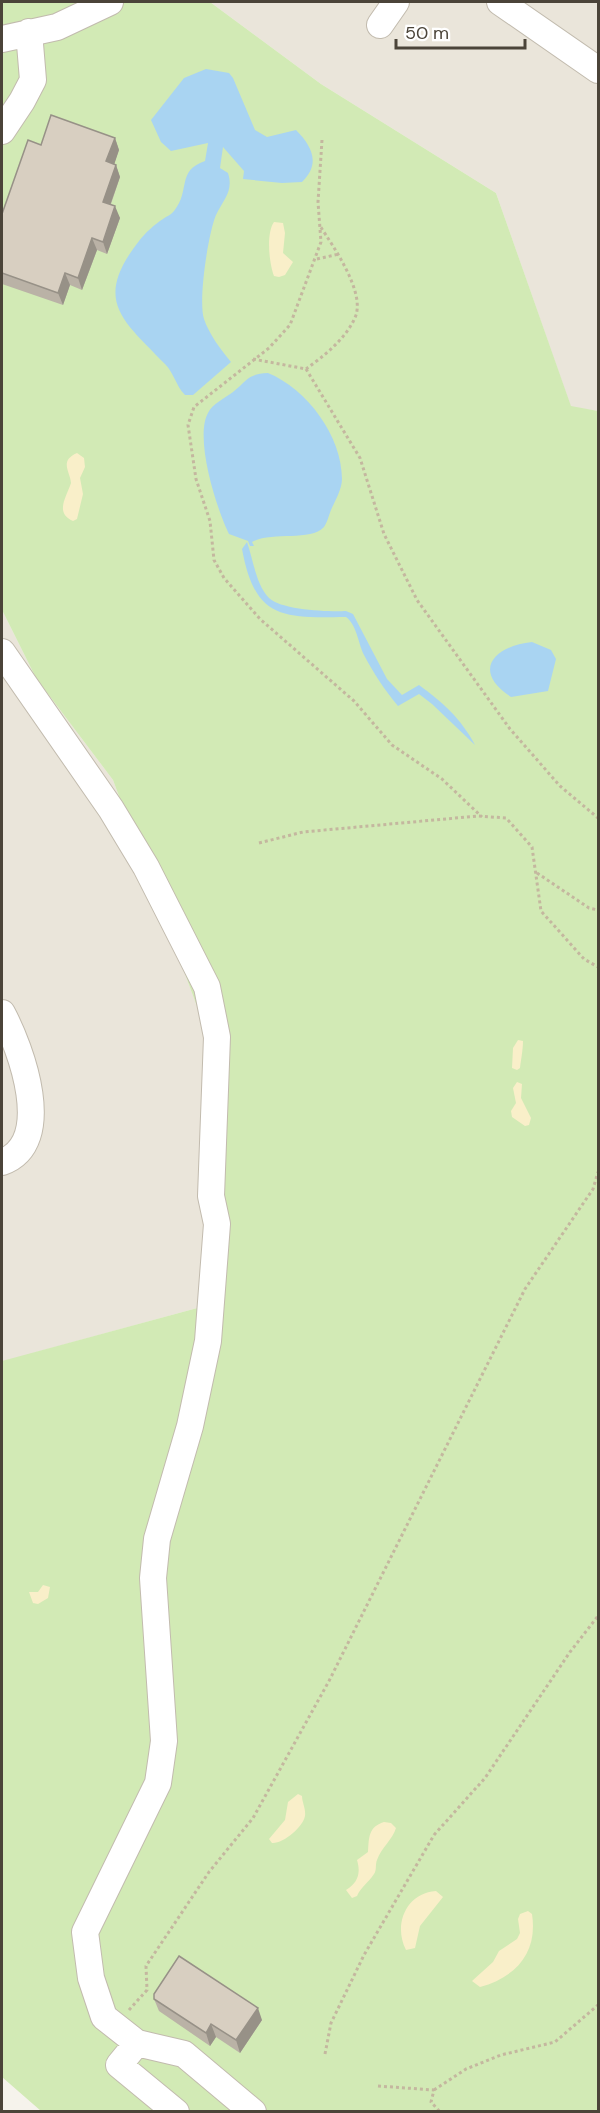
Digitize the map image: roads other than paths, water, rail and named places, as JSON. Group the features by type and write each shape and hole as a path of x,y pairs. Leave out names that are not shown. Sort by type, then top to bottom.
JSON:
{"street":[{"path":"2,130 33,80 12,32 57,27 110,2"},
{"path":"380,26 396,2"},
{"path":"500,2 598,70"},
{"path":"2,652 111,809 146,867 207,987 217,1037 211,1196 217,1224 208,1341 190,1426 157,1539 153,1578 165,1741 158,1783 85,1932 91,1978 104,2017 137,2043 184,2054 253,2112"},
{"path":"2,1013 18,1049 26,1080 31,1125 26,1140 18,1152 2,1162"},
{"path":"137,2043 119,2065 176,2112"}],"water":[{"path":"206,69 229,73 255,130 267,137 296,130 310,149 313,162 308,175 302,182 282,183 243,179 244,171 223,147 220,168 228,173 230,185 216,215 210,237 203,283 202,310 209,330 231,362 193,395 185,395 168,368 126,322 115,295 117,279 139,241 157,223 174,211 182,196 190,170 205,161 208,143 171,151 161,142 151,120 184,78"},
{"path":"268,373 296,390 320,416 336,447 342,483 326,523 318,532 269,537 252,542 254,546 250,546 248,541 229,534 224,523 213,492 205,456 204,424 208,413 216,404 252,376"},
{"path":"247,542 258,579 269,598 294,608 346,611 353,614 387,679 402,695 419,685 450,711 464,727 475,745 419,694 398,706 372,669 353,625 346,617 289,615 275,610 264,602 255,590 248,572 242,549"},
{"path":"532,642 551,650 556,659 548,691 511,697 492,678 490,669 492,661 507,649"}]}
